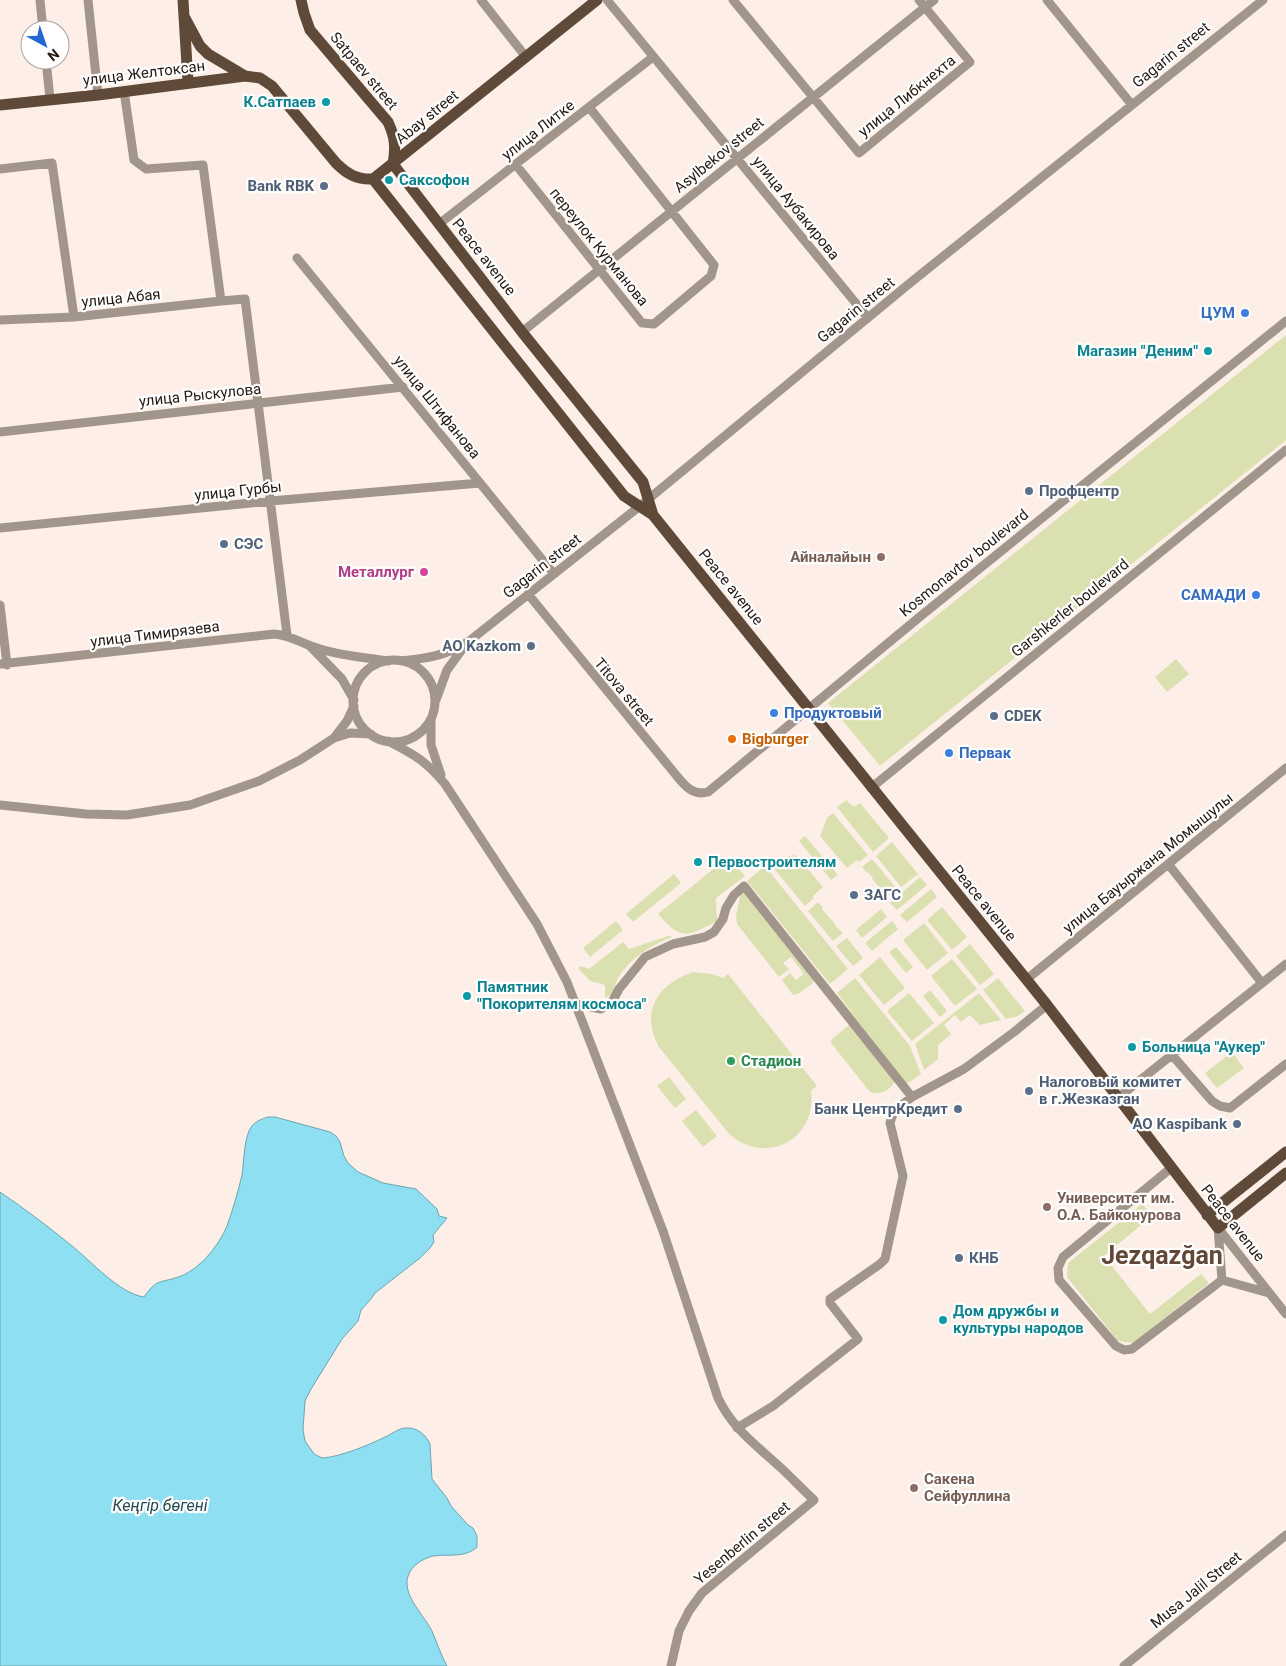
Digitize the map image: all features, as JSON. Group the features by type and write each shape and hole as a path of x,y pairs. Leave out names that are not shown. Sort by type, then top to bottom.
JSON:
{"main road":[{"path":"183,0 188,82"},
{"name":"Satpaev street","path":"301,0 310,30 388,122 394,135 396,148 393,164"},
{"name":"Abay street","path":"373,179 597,0"},
{"path":"185,18 200,46 208,54 246,76"},
{"name":"улица Желтоксан","path":"0,105 98,95 188,82 246,76 260,78 272,86 346,173 363,180 373,179"},
{"name":"Peace avenue","path":"393,164 522,332 643,482 644,502 653,515 871,788 1027,979 1218,1228"},
{"name":"Peace avenue","path":"373,179 624,496 644,502"},
{"path":"1207,1215 1286,1152"},
{"path":"1218,1228 1286,1173"}],"street":[{"path":"40,0 42,20"},
{"path":"88,0 98,95"},
{"path":"481,0 526,57"},
{"name":"улица Аубакирова","path":"607,0 868,318"},
{"name":"улица Либкнехта","path":"733,0 859,153 970,62 922,4"},
{"name":"Asylbekov street","path":"522,332 813,97 922,4 934,0"},
{"path":"1047,0 1132,105"},
{"name":"Gagarin street","path":"468,642 644,502 868,318 1263,0"},
{"name":"улица Литке","path":"439,224 653,57"},
{"path":"47,70 50,99"},
{"path":"124,91 134,160 146,169 203,165 221,301"},
{"name":"переулок Курманова","path":"516,165 642,322 654,324 712,276 714,265 589,107"},
{"path":"0,169 52,163 74,317"},
{"name":"улица Штифанова","path":"297,258 554,574"},
{"name":"улица Абая","path":"0,320 74,317 245,299 259,403"},
{"name":"Kosmonavtov boulevard","path":"708,792 922,615 1286,321"},
{"name":"улица Рыскулова","path":"0,432 403,387"},
{"path":"259,403 287,635"},
{"name":"Garshkerler boulevard","path":"871,788 1286,450"},
{"name":"улица Гурбы","path":"0,528 480,483"},
{"name":"Titova street","path":"528,594 676,776 696,793 708,792"},
{"path":"0,605 3,664"},
{"name":"улица Тимирязева","path":"3,664 274,634 287,635 310,646"},
{"path":"310,646 343,654 401,660 421,659 450,652 468,642"},
{"path":"468,642 447,670 435,703 431,718 431,745 436,761 446,784 537,924 563,974 664,1231 718,1398 737,1428 773,1406 858,1339 830,1303 830,1299 880,1264 885,1258 903,1176 890,1123 894,1111 912,1097 964,1069 1047,1005"},
{"path":"310,646 342,679 354,703 358,720 371,734"},
{"path":"334,738 347,721 354,703 356,688 363,675 374,665 388,660"},
{"path":"401,660 424,672 432,687 435,703"},
{"path":"388,741 397,741 421,732 431,718"},
{"path":"0,806 86,814 127,815 190,805 259,781 300,760 334,738 350,733 371,734 415,755 446,784"},
{"name":"улица Бауыржана Момышулы","path":"1027,979 1286,768"},
{"path":"1169,865 1262,983"},
{"path":"576,1004 601,1009 612,1002 619,989 645,957 673,944 705,937 714,932 724,919 726,908 734,895 744,886 912,1097"},
{"path":"1119,1097 1286,964"},
{"path":"1172,1055 1216,1104 1230,1108 1286,1064"},
{"path":"1171,1168 1063,1257 1058,1268 1060,1280 1116,1346 1124,1350 1132,1349 1222,1280"},
{"path":"1218,1228 1222,1280"},
{"name":"Peace avenue","path":"1218,1228 1286,1314"},
{"path":"1222,1280 1268,1293"},
{"name":"Yesenberlin street","path":"671,1666 679,1631 689,1611 702,1593 814,1500 737,1428"},
{"name":"Musa Jalil Street","path":"1124,1666 1286,1535"}],"green space":[{"path":"1286,335 1286,440 880,766 828,703"},
{"path":"1176,659 1189,674 1167,692 1155,677"},
{"path":"846,800 854,807 860,803 889,838 873,852 837,807"},
{"path":"833,813 868,855 859,862 857,860 847,868 820,836 827,818"},
{"path":"805,836 838,875 831,880 799,841"},
{"path":"892,842 918,874 901,887 876,856"},
{"path":"796,855 823,887 805,906 770,864 778,858"},
{"path":"728,857 745,876 716,898 717,921 698,931 684,934 673,928 658,914"},
{"path":"872,859 897,889 887,897 862,867"},
{"path":"765,866 848,969 830,984 747,881"},
{"path":"674,874 681,883 633,922 626,914"},
{"path":"920,877 927,885 897,910 890,903"},
{"path":"931,889 937,897 907,922 900,915"},
{"path":"743,891 814,979 813,983 798,994 793,995 782,980 790,973 796,980 804,974 791,957 783,963 789,969 779,977 737,924 736,916 741,892"},
{"path":"818,902 835,926 843,933 833,941 808,911"},
{"path":"942,907 967,937 952,950 927,920"},
{"path":"881,909 887,917 862,938 856,930"},
{"path":"616,921 623,930 590,957 583,948"},
{"path":"892,921 898,929 872,951 865,943"},
{"path":"924,923 948,953 927,970 903,940"},
{"path":"668,936 672,937 649,948 624,969 608,997 605,998 605,985 590,981 578,968 581,966 589,969 623,942 629,949"},
{"path":"847,938 863,958 853,966 836,946"},
{"path":"970,944 994,974 980,985 956,956"},
{"path":"896,947 913,967 906,973 889,952"},
{"path":"880,957 905,988 884,1005 859,975"},
{"path":"952,959 977,989 955,1006 931,976"},
{"path":"693,972 712,974 723,978 728,974 817,1086 811,1091 811,1108 806,1123 798,1134 786,1143 773,1148 759,1148 744,1144 729,1134 659,1047 651,1022 655,1001 670,984 680,977"},
{"path":"855,978 910,1046 921,1074 908,1083 905,1083 836,996 861,1023 837,993"},
{"path":"998,978 1025,1011 1018,1016 1006,1019 983,990"},
{"path":"930,990 947,1011 940,1017 923,996"},
{"path":"909,993 934,1023 912,1041 887,1011"},
{"path":"979,993 1001,1020 980,1025 970,1015 961,1022 955,1015 944,1025 951,1034 938,1045 938,1059 924,1070 915,1044"},
{"path":"849,1025 895,1081 885,1091 878,1093 870,1092 831,1043 832,1039"},
{"path":"1232,1052 1244,1068 1217,1088 1205,1073"},
{"path":"669,1077 686,1099 675,1108 657,1086"},
{"path":"696,1110 717,1136 703,1147 682,1121"},
{"path":"1142,1204 1153,1215 1104,1256 1150,1314 1201,1274 1209,1283 1133,1343 1118,1341 1067,1277 1068,1263"}],"water":[{"name":"Кеңгір бөгені","path":"268,1117 275,1117 330,1132 340,1142 348,1163 358,1172 383,1183 416,1189 437,1209 439,1216 447,1218 433,1235 434,1242 430,1248 375,1293 361,1310 358,1321 342,1339 305,1401 303,1430 305,1441 314,1454 322,1458 371,1444 403,1428 417,1430 424,1435 430,1444 432,1479 451,1506 473,1528 477,1536 477,1547 473,1550 468,1553 427,1558 413,1567 408,1578 409,1594 432,1631 447,1666 0,1666 0,1192 55,1232 116,1284 135,1295 144,1297 156,1284 181,1276 196,1267 219,1241 227,1226 242,1175 249,1130 255,1123"}],"place":[{"name":"К.Сатпаев","path":"326,102"},
{"name":"Саксофон","path":"389,180"},
{"name":"Bank RBK","path":"324,186"},
{"name":"ЦУМ","path":"1245,313"},
{"name":"Магазин \"Деним\"","path":"1208,351"},
{"name":"Профцентр","path":"1029,491"},
{"name":"СЭС","path":"224,544"},
{"name":"Айналайын","path":"881,557"},
{"name":"Металлург","path":"424,572"},
{"name":"САМАДИ","path":"1256,595"},
{"name":"AO Kazkom","path":"531,646"},
{"name":"Продуктовый","path":"774,713"},
{"name":"CDEK","path":"994,716"},
{"name":"Bigburger","path":"732,739"},
{"name":"Первак","path":"949,753"},
{"name":"Первостроителям","path":"698,862"},
{"name":"ЗАГС","path":"854,895"},
{"name":"Памятник \"Покорителям космоса\"","path":"467,996"},
{"name":"Больница \"Аукер\"","path":"1132,1047"},
{"name":"Стадион","path":"731,1061"},
{"name":"Налоговый комитет в г.Жезказган","path":"1029,1091"},
{"name":"Банк ЦентрКредит","path":"958,1109"},
{"name":"AO Kaspibank","path":"1237,1124"},
{"name":"Университет им. О.А. Байконурова","path":"1047,1207"},
{"name":"КНБ","path":"959,1258"},
{"name":"Дом дружбы и культуры народов","path":"943,1320"},
{"name":"Сакена Сейфуллина","path":"914,1488"}],"district":[{"name":"Jezqazğan","path":"1162,1255"}]}
